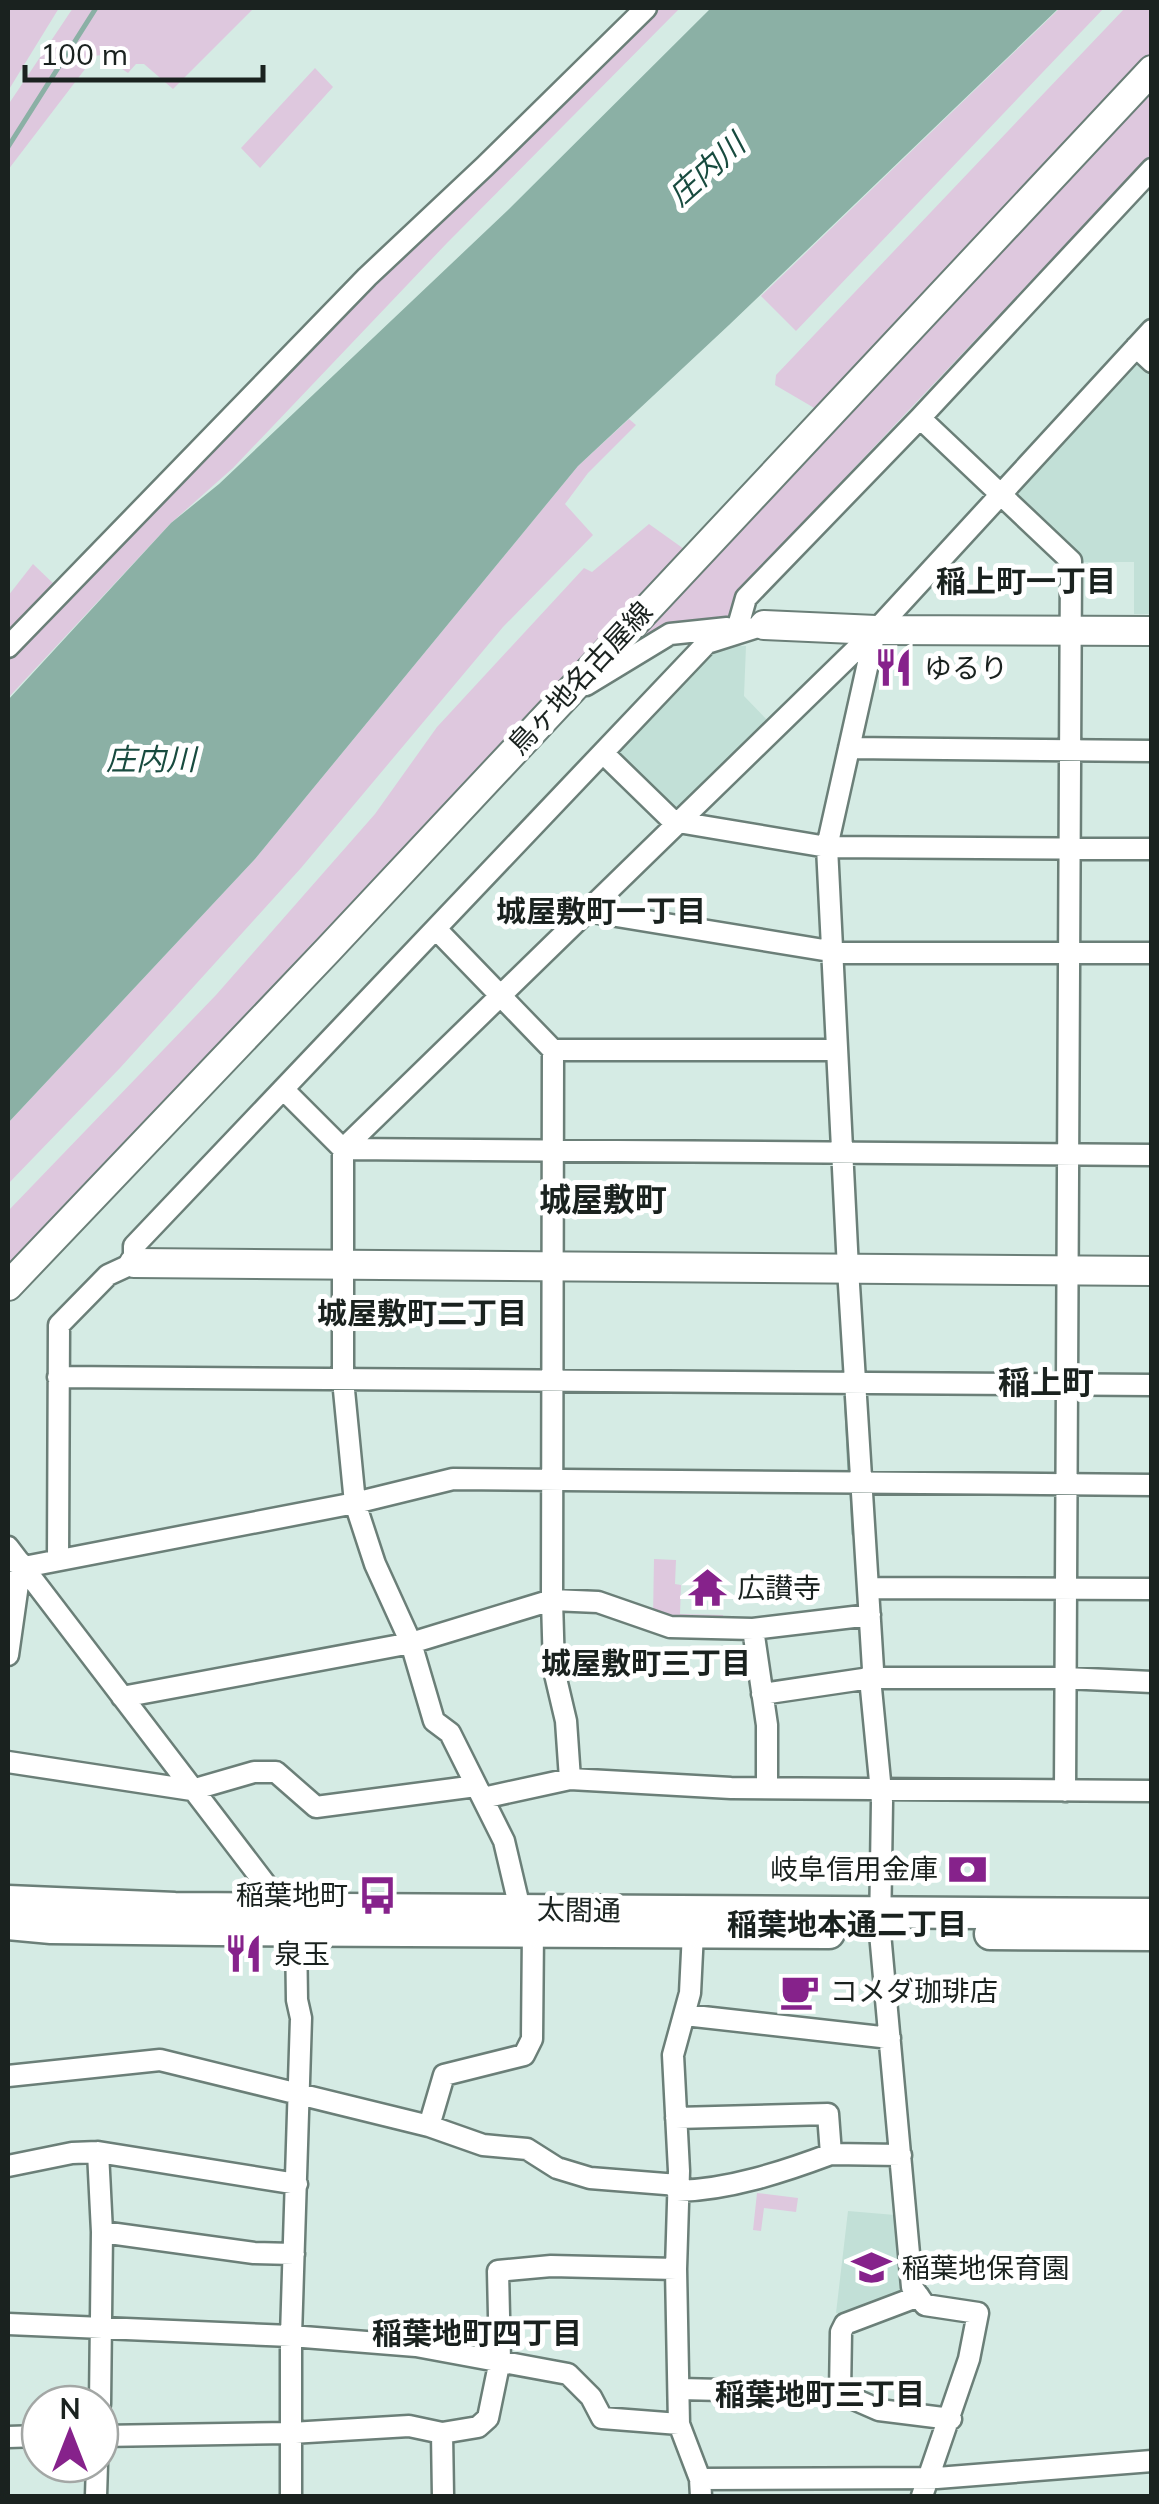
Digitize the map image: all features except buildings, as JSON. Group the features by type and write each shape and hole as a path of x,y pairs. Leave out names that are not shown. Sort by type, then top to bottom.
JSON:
{"main road":[{"name":"鳥ヶ地名古屋線","path":"8,1286 1152,70"},
{"path":"751,626 1152,631"},
{"path":"134,1263 1152,1270"},
{"name":"太閤通","path":"8,1901 175,1908 290,1919"},
{"name":"太閤通","path":"527,1920 693,1932 1152,1914"},
{"name":"太閤通","path":"8,1924 51,1928 290,1919 881,1923 1152,1935"}],"street":[{"path":"8,646 367,276 646,8"},
{"path":"751,626 746,598 1152,169"},
{"path":"343,1149 876,630 1152,330"},
{"path":"1136,347 1152,362"},
{"path":"920,418 1071,561 1065,1790"},
{"path":"555,704 670,634 751,626"},
{"path":"58,1560 59,1325 108,1275 134,1263 134,1246 707,643 751,626"},
{"path":"876,630 827,848 873,1669 870,1678 880,1788 881,1923 912,2287 924,2304 978,2313 970,2358 934,2487"},
{"path":"849,748 1152,751"},
{"path":"603,753 677,823 827,848 1152,850"},
{"path":"586,912 832,952 1152,953"},
{"path":"436,930 553,1050 552,1600 554,1670 566,1721 570,1779"},
{"path":"553,1050 836,1050"},
{"path":"283,1089 343,1149 343,1380 355,1503 374,1564 411,1643 434,1721 450,1733 479,1792 512,1866 527,1920 532,2039 524,2055 444,2075 428,2126"},
{"path":"343,1149 1152,1156"},
{"path":"58,1377 1152,1384"},
{"path":"15,1559 58,1560 355,1503 453,1479 1152,1485"},
{"path":"8,1655 15,1559"},
{"path":"15,1559 290,1919 302,2018 291,2336 290,2496"},
{"path":"868,1588 1152,1589"},
{"path":"122,1697 411,1643 552,1600 598,1602 670,1627 752,1630 870,1615"},
{"path":"752,1630 767,1725 767,1788"},
{"path":"762,1694 870,1678 1152,1682"},
{"path":"8,1762 192,1790 254,1772 276,1772 316,1807 570,1779 767,1788 1152,1791"},
{"path":"693,1932 690,1993 672,2055 679,2424 701,2488 934,2487 1152,2461"},
{"path":"685,2015 890,2038"},
{"path":"9,2069 160,2060 428,2126 482,2145 526,2149 557,2168 590,2178 677,2188 710,2187 794,2168 831,2154 901,2155"},
{"path":"676,2118 828,2114 831,2154"},
{"path":"8,2166 72,2152 98,2152 297,2184"},
{"path":"98,2152 102,2232 101,2384"},
{"path":"102,2232 254,2253 294,2254"},
{"path":"120,2436 291,2433 408,2426 442,2432 478,2427 488,2418 500,2360 498,2271 551,2266 676,2269"},
{"path":"840,2393 841,2332 845,2324 918,2296"},
{"path":"8,2324 291,2336 416,2346 568,2374 590,2396 602,2418 679,2424"},
{"path":"680,2390 840,2393 879,2410 951,2418"},
{"path":"442,2432 442,2496"}],"shaded area":[{"path":"8,8 59,8 8,91"},
{"path":"73,8 254,8 173,89 144,64 136,64 128,73 101,55 95,56 8,170 8,105"},
{"path":"654,8 680,8 447,243 233,468 171,523 8,698 8,657 335,320"},
{"path":"1060,8 1104,8 796,331 761,296"},
{"path":"1125,8 1151,8 1151,53 816,409 775,385 776,375"},
{"path":"315,68 333,87 260,168 241,148"},
{"path":"1151,87 1151,154 770,557 739,592 729,622 672,622 603,669"},
{"path":"1131,361 1140,362 1151,373 1151,614 1134,614 1134,562 1083,562 1015,498 1015,486"},
{"path":"629,419 636,425 588,473 565,504 593,535 503,627 301,868 120,1068 8,1184 8,1123 255,859 578,466"},
{"path":"649,524 684,549 163,1108 8,1266 8,1211 216,995 375,814 437,727 584,568 592,572"},
{"path":"33,564 56,586 8,638 8,596"},
{"path":"714,646 746,646 744,696 770,723 679,812 671,812 618,757 617,748"},
{"path":"654,1559 676,1560 675,1584 681,1585 680,1614 723,1615 723,1624 653,1616"},
{"path":"757,2193 798,2198 796,2212 764,2208 761,2231 753,2230"},
{"name":"稲葉地保育園","path":"848,2211 895,2215 904,2298 846,2315 836,2313"}],"water":[{"name":"庄内川","path":"711,8 1059,8 578,466 255,859 8,1123 8,700 171,523 219,484 508,210"}],"waterway":[{"path":"8,147 96,8"},
{"path":"846,1391 850,1472"},
{"path":"852,1494 854,1534"}],"place":[{"name":"ゆるり","path":"894,668"},
{"name":"広讃寺","path":"707,1588"},
{"name":"岐阜信用金庫","path":"968,1869"},
{"name":"稲葉地町","path":"378,1895"},
{"name":"泉玉","path":"244,1954"},
{"name":"コメダ珈琲店","path":"800,1991"},
{"name":"稲葉地保育園","path":"872,2268"}],"district":[{"name":"稲上町一丁目","path":"1026,582"},
{"name":"城屋敷町一丁目","path":"601,912"},
{"name":"城屋敷町","path":"603,1200"},
{"name":"城屋敷町二丁目","path":"422,1314"},
{"name":"稲上町","path":"1046,1383"},
{"name":"城屋敷町三丁目","path":"646,1664"},
{"name":"稲葉地本通二丁目","path":"847,1925"},
{"name":"稲葉地町四丁目","path":"477,2334"},
{"name":"稲葉地町三丁目","path":"820,2395"}]}
